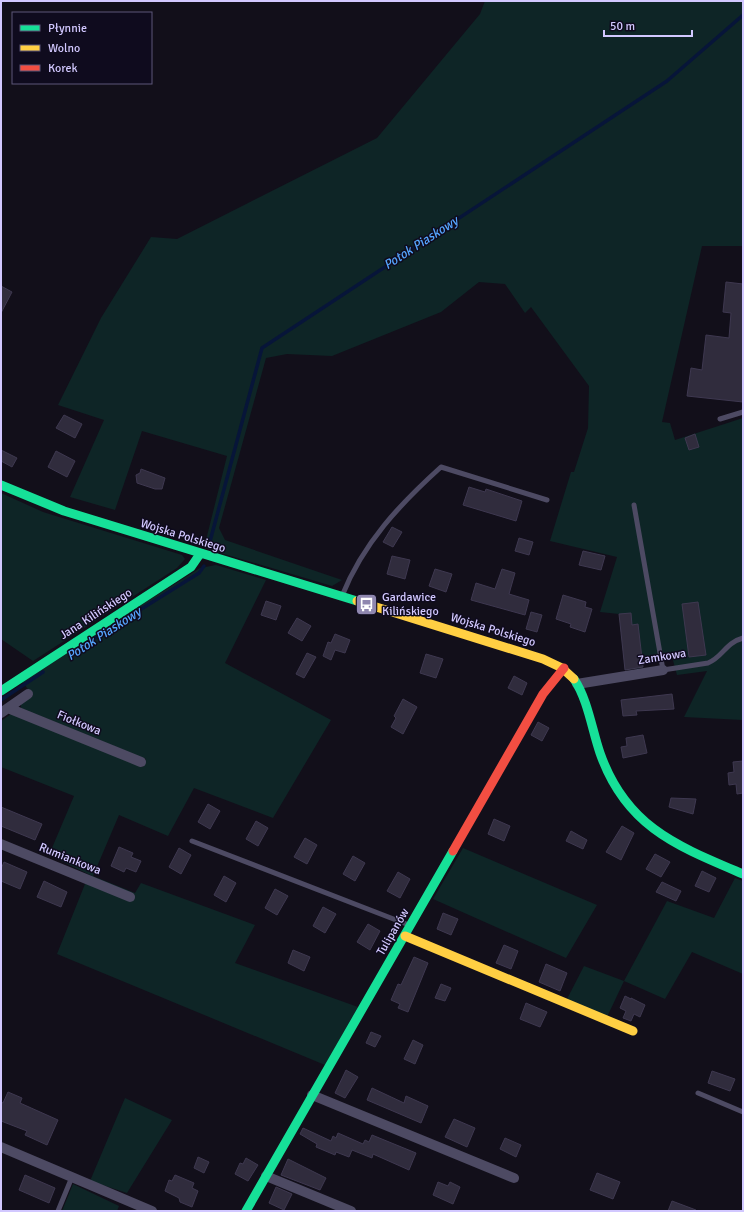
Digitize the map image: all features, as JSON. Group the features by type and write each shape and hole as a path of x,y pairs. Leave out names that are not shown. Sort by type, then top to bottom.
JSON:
{"street":[{"name":"Wojska Polskiego","path":"1,485 64,512 529,654 564,668 577,684 605,766 617,789 632,810 648,827 666,840 743,874"},
{"name":"Jana Kilińskiego","path":"1,691 190,567 200,554"},
{"name":"Tulipanów","path":"246,1211 543,694 564,668"},
{"name":"Zamkowa","path":"577,684 663,670"},
{"name":"Fiołkowa","path":"4,711 28,694"},
{"name":"Fiołkowa","path":"4,711 141,762"},
{"name":"Rumiankowa","path":"1,844 130,897"},
{"path":"405,936 633,1031"},
{"path":"312,1095 514,1178"},
{"path":"1,1147 152,1211"},
{"path":"266,1176 351,1211"}],"lane":[{"path":"720,419 743,412"},
{"path":"341,597 350,576 380,529 411,494 441,466 547,500"},
{"path":"634,505 663,670"},
{"name":"Zamkowa","path":"663,670 708,663 714,660 733,641 743,638"},
{"path":"192,840 411,925"},
{"path":"698,1093 743,1112"},
{"path":"58,1211 72,1177"}],"green space":[{"path":"485,1 743,1 743,246 702,246 662,422 670,423 675,440 743,418 743,720 684,717 707,671 677,675 671,653 642,658 643,668 625,670 619,614 600,612 617,557 550,541 571,472 574,472 588,428 589,386 531,307 525,313 505,284 479,282 441,312 332,356 287,354 266,358 219,528 225,540 342,580 332,586 204,548 227,456 142,431 115,510 70,497 104,420 58,405 101,318 151,237 177,239 377,138 480,14"},
{"path":"1,493 43,512 182,555 185,559 177,568 33,661 1,639"},
{"path":"216,565 266,580 225,663 331,720 273,818 194,788 168,836 119,815 93,876 135,893 141,883 255,925 235,963 358,1007 325,1065 57,954 85,884 92,876 49,855 74,796 1,767 1,721 11,714 143,767 146,759 21,708 21,703 33,695 22,682 68,651 200,568"},
{"path":"463,848 597,905 566,958 433,899"},
{"path":"735,878 743,881 743,974 692,952 665,999 624,981 667,901 714,918"},
{"path":"584,966 624,981 607,1017 567,999"},
{"path":"125,1098 172,1120 127,1193 90,1181"},
{"path":"73,1184 119,1206 117,1211 62,1211"}],"building":[{"path":"726,282 743,284 743,402 687,396 691,368 702,370 706,335 729,338 731,313 723,312"},
{"path":"1,286 12,292 1,313"},
{"path":"64,415 82,424 75,438 56,428"},
{"path":"695,434 699,447 689,450 685,438"},
{"path":"1,450 17,458 12,467 1,461"},
{"path":"56,451 75,461 67,477 48,467"},
{"path":"141,469 165,478 162,489 155,489 137,483 136,475 140,473"},
{"path":"469,487 485,492 486,489 522,501 516,521 463,505"},
{"path":"392,527 402,532 393,547 383,542"},
{"path":"519,538 533,542 529,555 515,551"},
{"path":"583,551 605,556 601,570 579,565"},
{"path":"392,556 410,560 405,579 387,574"},
{"path":"435,569 452,574 446,592 429,586"},
{"path":"502,569 515,573 509,594 529,600 525,615 471,600 476,583 495,589"},
{"path":"563,595 586,602 585,607 592,609 585,632 570,627 571,624 556,619"},
{"path":"266,601 281,606 276,620 261,615"},
{"path":"698,602 706,655 689,657 682,604"},
{"path":"531,612 542,615 537,632 526,629"},
{"path":"631,613 632,625 638,624 643,667 625,670 619,614"},
{"path":"297,618 311,626 302,641 288,633"},
{"path":"335,634 350,640 345,653 335,650 331,660 323,656 328,642 331,643"},
{"path":"307,653 316,657 304,678 296,674"},
{"path":"426,654 443,659 436,678 420,673"},
{"path":"514,676 527,683 522,695 508,688"},
{"path":"672,694 674,709 636,711 637,715 623,716 621,700"},
{"path":"403,699 417,707 403,734 391,727 396,718 394,716"},
{"path":"538,722 549,728 542,741 531,735"},
{"path":"643,735 647,753 623,758 621,747 627,746 626,738"},
{"path":"743,761 743,793 737,794 736,784 729,785 728,773 734,772 733,762"},
{"path":"671,798 696,799 693,814 669,807"},
{"path":"208,804 220,811 210,829 198,822"},
{"path":"1,807 42,824 35,840 1,826"},
{"path":"494,819 510,826 504,841 488,834"},
{"path":"256,821 268,828 258,846 246,839"},
{"path":"622,826 634,833 621,860 606,852"},
{"path":"571,831 587,840 583,849 566,841"},
{"path":"305,838 317,845 307,864 294,857"},
{"path":"119,847 133,853 131,857 141,861 136,872 126,868 124,872 111,866"},
{"path":"179,848 191,855 181,874 169,867"},
{"path":"655,854 670,862 661,877 646,869"},
{"path":"353,856 365,863 355,881 343,874"},
{"path":"4,862 27,872 20,889 1,881 1,869"},
{"path":"702,871 716,878 709,892 695,886"},
{"path":"398,872 410,879 400,898 387,891"},
{"path":"224,876 236,883 226,902 214,895"},
{"path":"44,881 67,892 61,907 37,897"},
{"path":"662,882 681,891 676,901 656,892"},
{"path":"275,889 288,896 277,915 265,908"},
{"path":"323,907 336,914 325,933 313,926"},
{"path":"443,913 458,919 451,935 437,929"},
{"path":"368,924 380,931 370,950 357,942"},
{"path":"504,945 518,951 511,969 496,963"},
{"path":"293,950 310,957 304,971 288,963"},
{"path":"414,957 428,963 408,1012 398,1008 400,1004 391,1000 398,984 401,985"},
{"path":"546,964 567,973 560,991 539,982"},
{"path":"441,984 451,988 445,1001 435,998"},
{"path":"625,996 645,1005 640,1017 634,1014 631,1021 623,1018 626,1011 620,1008"},
{"path":"526,1003 547,1012 540,1027 520,1019"},
{"path":"371,1032 381,1036 375,1047 366,1043"},
{"path":"413,1040 423,1045 415,1064 404,1059"},
{"path":"346,1070 358,1077 345,1098 335,1093"},
{"path":"712,1071 735,1079 730,1091 708,1083"},
{"path":"372,1088 404,1103 406,1096 428,1106 421,1123 367,1100"},
{"path":"8,1092 22,1098 20,1103 58,1120 47,1145 25,1135 27,1131 1,1121 1,1102 3,1103"},
{"path":"454,1119 475,1128 467,1147 445,1137"},
{"path":"303,1128 331,1141 333,1136 336,1138 338,1133 363,1144 365,1140 369,1142 372,1135 416,1153 409,1170 373,1154 372,1158 352,1150 349,1157 336,1152 335,1155 316,1147 317,1144 300,1134"},
{"path":"505,1138 521,1145 516,1157 500,1149"},
{"path":"198,1157 209,1162 204,1173 194,1168"},
{"path":"246,1158 258,1165 248,1181 235,1174 240,1163 243,1164"},
{"path":"288,1159 326,1178 320,1190 281,1175"},
{"path":"597,1173 620,1182 613,1199 590,1190"},
{"path":"25,1175 55,1188 49,1203 19,1190"},
{"path":"175,1175 194,1183 192,1188 198,1191 192,1207 180,1202 179,1198 165,1191 169,1180 172,1181"},
{"path":"438,1182 448,1186 450,1182 460,1187 453,1204 433,1195"},
{"path":"276,1187 292,1194 284,1210 269,1203"},
{"path":"672,1201 696,1210 696,1211 668,1211"}],"waterway":[{"name":"Potok Piaskowy","path":"209,545 262,348 667,81 743,15"},
{"name":"Potok Piaskowy","path":"82,646 199,573 204,566"},
{"name":"Potok Piaskowy","path":"1,700 43,672"}],"traffic: fast":[{"path":"1,485 64,511 357,601"},
{"path":"1,691 191,567 200,554"},
{"path":"574,679 583,696 600,753 611,778 624,799 639,816 656,831 696,854 743,874"},
{"path":"246,1211 453,851"}],"traffic: slow":[{"path":"357,601 543,659 562,668 574,679"},
{"path":"405,936 633,1031"}],"traffic: jam":[{"path":"453,851 543,694 564,668"}],"place":[{"name":"Gardawice Kilińskiego","path":"367,604"}]}
